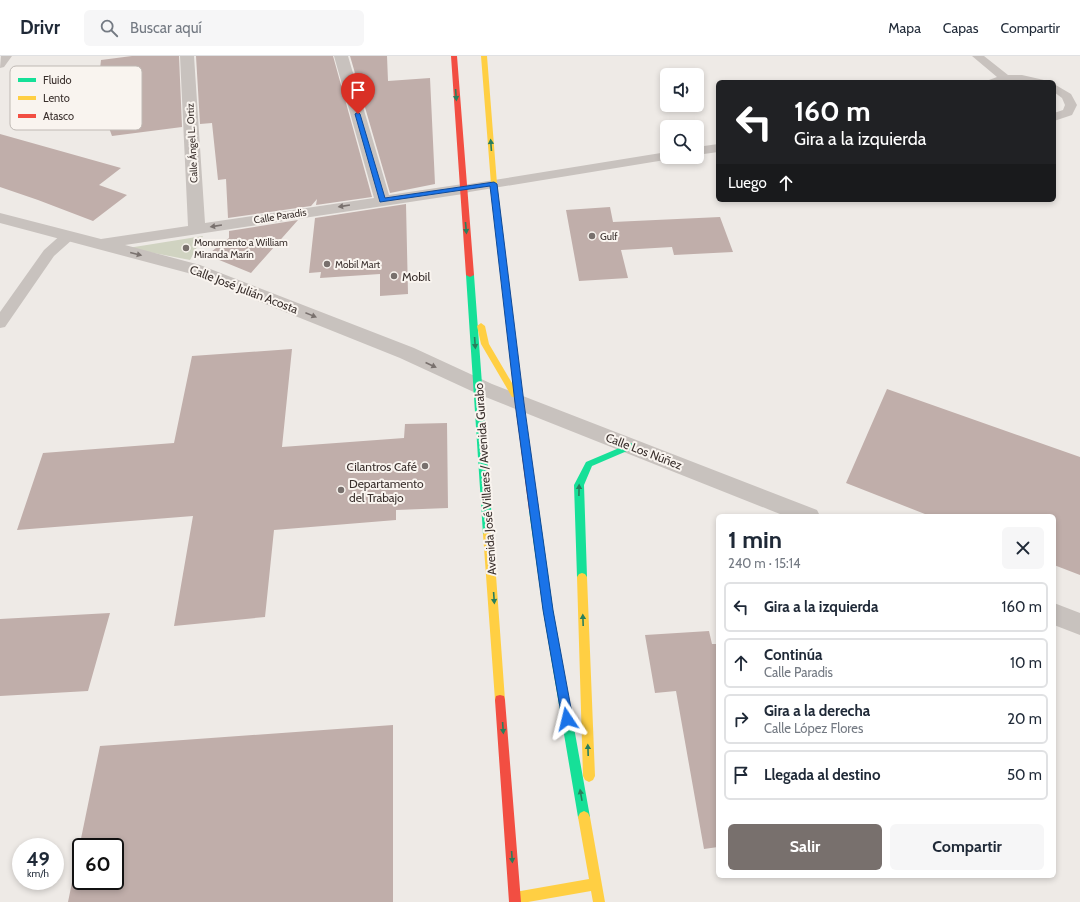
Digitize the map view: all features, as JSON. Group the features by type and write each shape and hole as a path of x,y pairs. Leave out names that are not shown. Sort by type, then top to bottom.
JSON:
{"main road":[{"name":"Avenida José Villares / Avenida Gurabo","path":"454,56 515,900"},
{"path":"484,56 494,184 520,403 548,610 599,902"},
{"path":"470,276 485,344 520,403"},
{"path":"592,859 579,485 589,464 631,446"},
{"path":"515,900 596,884"}],"street":[{"name":"Calle Ángel L. Ortiz","path":"187,56 197,229"},
{"path":"341,56 383,200"},
{"name":"Calle Paradis","path":"98,245 383,200 463,189"},
{"name":"Calle José Julián Acosta","path":"0,218 194,269 407,354 479,386"},
{"name":"Calle Los Núñez","path":"479,386 804,514"},
{"path":"1056,615 1080,624"}],"lane":[{"path":"0,65 7,56"},
{"path":"977,56 1006,78"},
{"path":"1000,80 1006,78 1030,80"},
{"path":"1056,88 1067,96 1071,105 1068,112 1056,116"},
{"path":"704,150 716,148"},
{"path":"463,189 660,157"},
{"path":"0,323 49,253 68,236"}],"green space":[{"path":"203,236 190,260 128,248"}],"building":[{"path":"132,56 179,56 182,127 112,136 110,130 142,130 142,66 100,66 101,60"},
{"path":"196,56 333,56 372,197 316,205 317,199 311,206 228,218 226,179 218,180 212,123 200,124"},
{"path":"350,56 387,56 388,81 430,78 435,184 390,193"},
{"path":"0,134 121,168 99,185 127,195 93,221 0,187"},
{"path":"406,204 408,294 380,296 380,274 320,278 321,272 309,273 315,218"},
{"path":"610,207 613,222 720,217 733,252 674,255 672,247 621,250 628,278 579,281 566,210"},
{"path":"298,220 251,273 207,255 229,238 229,231"},
{"path":"292,349 282,447 404,438 405,424 447,423 448,508 396,510 396,520 274,530 265,617 174,626 193,516 17,530 43,453 174,443 192,356"},
{"path":"887,389 1080,457 1080,575 1056,566 1056,514 925,514 846,483"},
{"path":"110,613 88,691 0,696 0,619"},
{"path":"709,631 712,644 716,644 716,847 704,849 676,691 655,693 645,635"},
{"path":"393,725 393,902 68,902 72,882 72,890 124,890 124,838 81,838 100,746"}],"traffic: fast":[{"path":"470,275 488,534"},
{"path":"582,577 579,485 589,464 631,446"},
{"path":"534,510 548,610 584,817"}],"traffic: slow":[{"path":"484,56 494,184 500,234"},
{"path":"481,326 485,344 515,395"},
{"path":"488,534 500,700"},
{"path":"582,577 589,776"},
{"path":"584,817 599,902"},
{"path":"515,898 596,884"}],"traffic: jam":[{"path":"454,56 470,275"},
{"path":"500,234 519,403 534,510"},
{"path":"500,700 515,902"}],"place":[{"name":"Gulf","path":"592,236"},
{"name":"Monumento a William Miranda Marín","path":"186,248"},
{"name":"Mobil Mart","path":"327,264"},
{"name":"Mobil","path":"394,276"},
{"name":"Cilantros Café","path":"425,466"},
{"name":"Departamento del Trabajo","path":"341,490"}],"route":[{"path":"358,114 383,200 494,184 520,403 548,610 567,719"}]}
